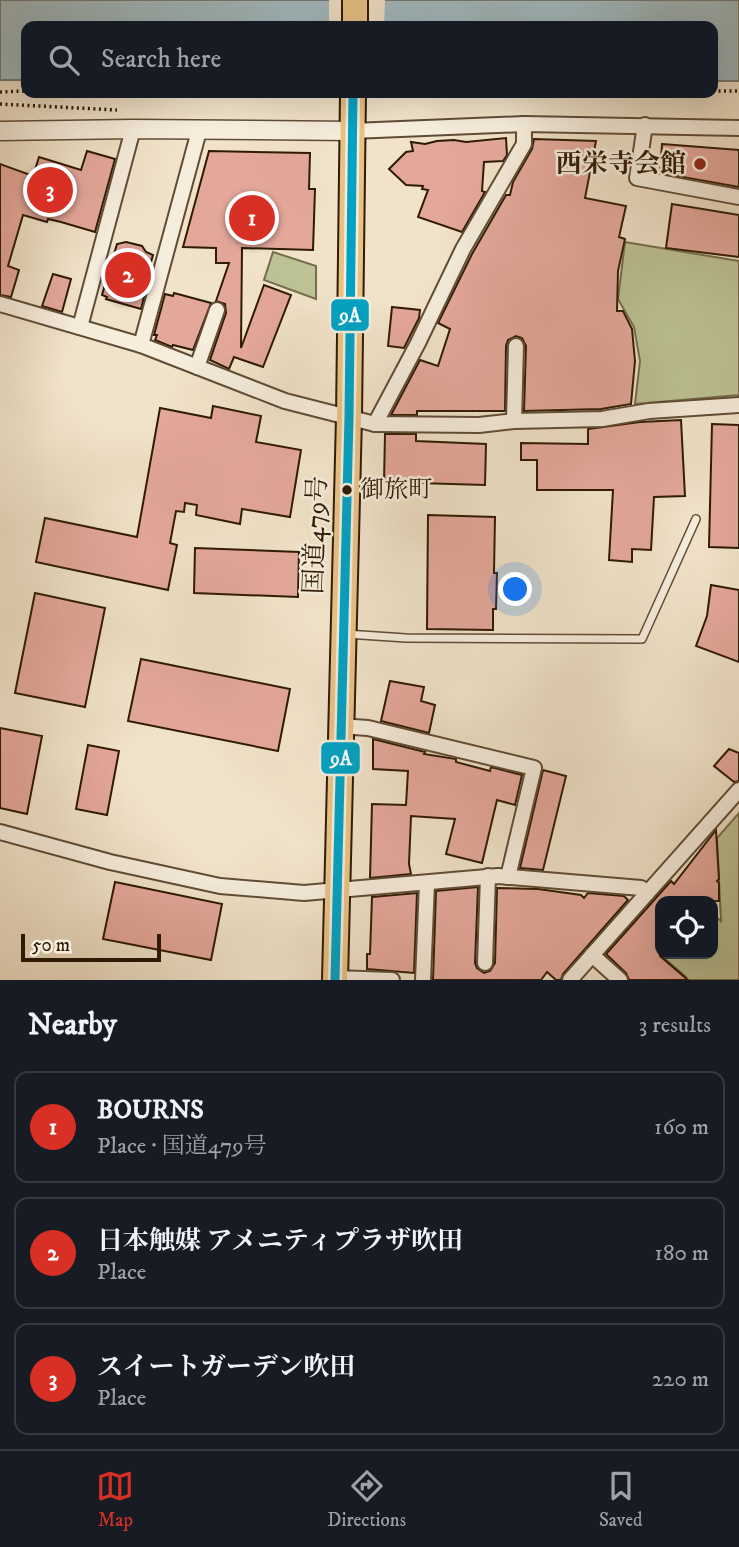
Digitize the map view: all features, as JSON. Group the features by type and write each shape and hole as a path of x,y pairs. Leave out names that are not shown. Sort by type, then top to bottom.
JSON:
{"highway":[{"path":"355,0 355,21"},
{"name":"国道479号","path":"335,979 349,417 353,98"}],"street":[{"path":"375,424 463,249 524,144 524,124"},
{"path":"0,131 199,131 524,124 739,128"},
{"path":"645,125 637,178 739,197"},
{"path":"80,327 133,129"},
{"path":"141,345 199,131"},
{"path":"0,304 141,345 285,401 375,424 479,425 514,421 602,419 649,411 739,405"},
{"path":"197,367 217,310"},
{"path":"514,421 516,346"},
{"path":"340,726 368,728 534,768 508,877"},
{"path":"570,980 739,790"},
{"path":"0,832 110,862 220,886 304,893 488,876 641,888 647,893"},
{"path":"485,962 488,876"},
{"path":"423,980 427,883"},
{"path":"592,955 620,980"},
{"path":"335,979 392,980"}],"lane":[{"path":"342,634 406,638 642,639 696,519"}],"path":[{"path":"0,92 21,91"},
{"path":"718,91 739,91"}],"green space":[{"path":"625,242 739,261 739,395 635,404 640,361 634,327 618,299"},
{"path":"273,252 316,266 316,299 264,280"},
{"path":"739,813 739,980 684,980 686,977 665,959 718,959 718,919 721,921 717,838"}],"water":[{"path":"0,0 739,0 739,81 718,81 718,21 21,21 21,80 0,80"}],"pier":[{"path":"329,0 385,0 384,21 329,21"}],"building":[{"path":"506,138 507,155 503,161 484,162 482,191 485,192 462,232 418,217 428,190 422,189 423,186 406,185 389,169 406,152 413,151 411,142 425,144 437,141 466,142"},
{"path":"534,139 596,141 585,198 626,206 619,237 625,239 618,271 617,311 623,311 632,329 635,361 631,404 601,409 524,411 526,346 522,338 516,336 508,340 506,346 505,411 417,411 417,415 391,415 420,360 438,366 450,329 438,323 472,254 506,195 510,195 513,182 532,149"},
{"name":"西栄寺会館","path":"662,144 739,150 739,187 660,173"},
{"path":"87,151 115,159 95,232 23,215 8,266 19,270 11,297 0,295 0,164 33,176 39,157 81,170"},
{"path":"209,151 310,153 309,189 315,189 313,250 242,248 241,348 264,285 291,295 263,367 234,357 229,369 210,360 226,313 225,304 216,301 229,263 216,263 216,248 183,247"},
{"path":"672,204 739,215 739,257 666,248"},
{"path":"126,242 142,246 146,252 153,255 143,289 146,289 141,309 106,299 107,297 102,295 117,244"},
{"path":"53,274 71,279 62,312 42,306"},
{"path":"174,293 211,303 193,350 173,345 172,347 155,340 165,294 173,296"},
{"path":"392,307 420,310 419,318 404,348 388,346"},
{"path":"213,406 261,416 256,442 301,450 290,517 242,509 240,524 196,515 197,505 185,503 184,512 176,511 170,543 177,545 168,590 36,562 45,518 137,537 160,408 211,418"},
{"path":"681,420 685,496 654,497 651,550 632,549 632,562 609,560 613,490 537,490 537,460 521,460 521,443 588,444 588,429"},
{"path":"712,424 739,425 739,548 709,547"},
{"path":"385,434 416,434 416,441 486,444 485,485 384,482"},
{"path":"428,515 495,517 494,573 497,573 493,630 427,629"},
{"path":"195,548 299,552 298,597 194,593"},
{"path":"711,585 739,590 739,662 696,646 707,616"},
{"path":"35,593 105,608 85,707 15,693"},
{"path":"141,659 290,689 278,751 128,721"},
{"path":"390,681 424,687 421,701 435,705 429,733 381,721"},
{"path":"0,728 42,736 27,814 0,808"},
{"path":"373,739 425,752 424,754 456,759 456,762 490,771 491,767 522,775 515,805 497,800 482,863 446,854 455,819 411,816 411,874 370,878 372,804 406,805 408,771 373,769"},
{"path":"88,745 119,751 107,815 76,809"},
{"path":"729,749 739,753 739,781 734,782 714,766"},
{"path":"543,770 566,776 543,870 520,868"},
{"path":"716,830 719,901 718,896 658,896 671,881 674,884"},
{"path":"115,882 222,904 211,960 103,939"},
{"path":"478,887 475,963 484,973 490,971 495,963 497,888 538,889 581,895 584,898 588,893 624,896 628,900 563,974 561,980 556,980 547,972 541,980 433,980 436,891"},
{"path":"417,893 414,973 367,969 372,897"},
{"path":"655,899 655,959 664,959 688,980 629,980 626,973 606,954"}],"transit line":[{"name":"9A","path":"335,980 349,417 353,98"}],"place":[{"name":"西栄寺会館","path":"700,164"},
{"name":"スイートガーデン吹田","path":"50,190"},
{"name":"BOURNS","path":"252,218"},
{"name":"日本触媒 アメニティプラザ吹田","path":"128,275"},
{"name":"御旅町","path":"347,490"}]}
